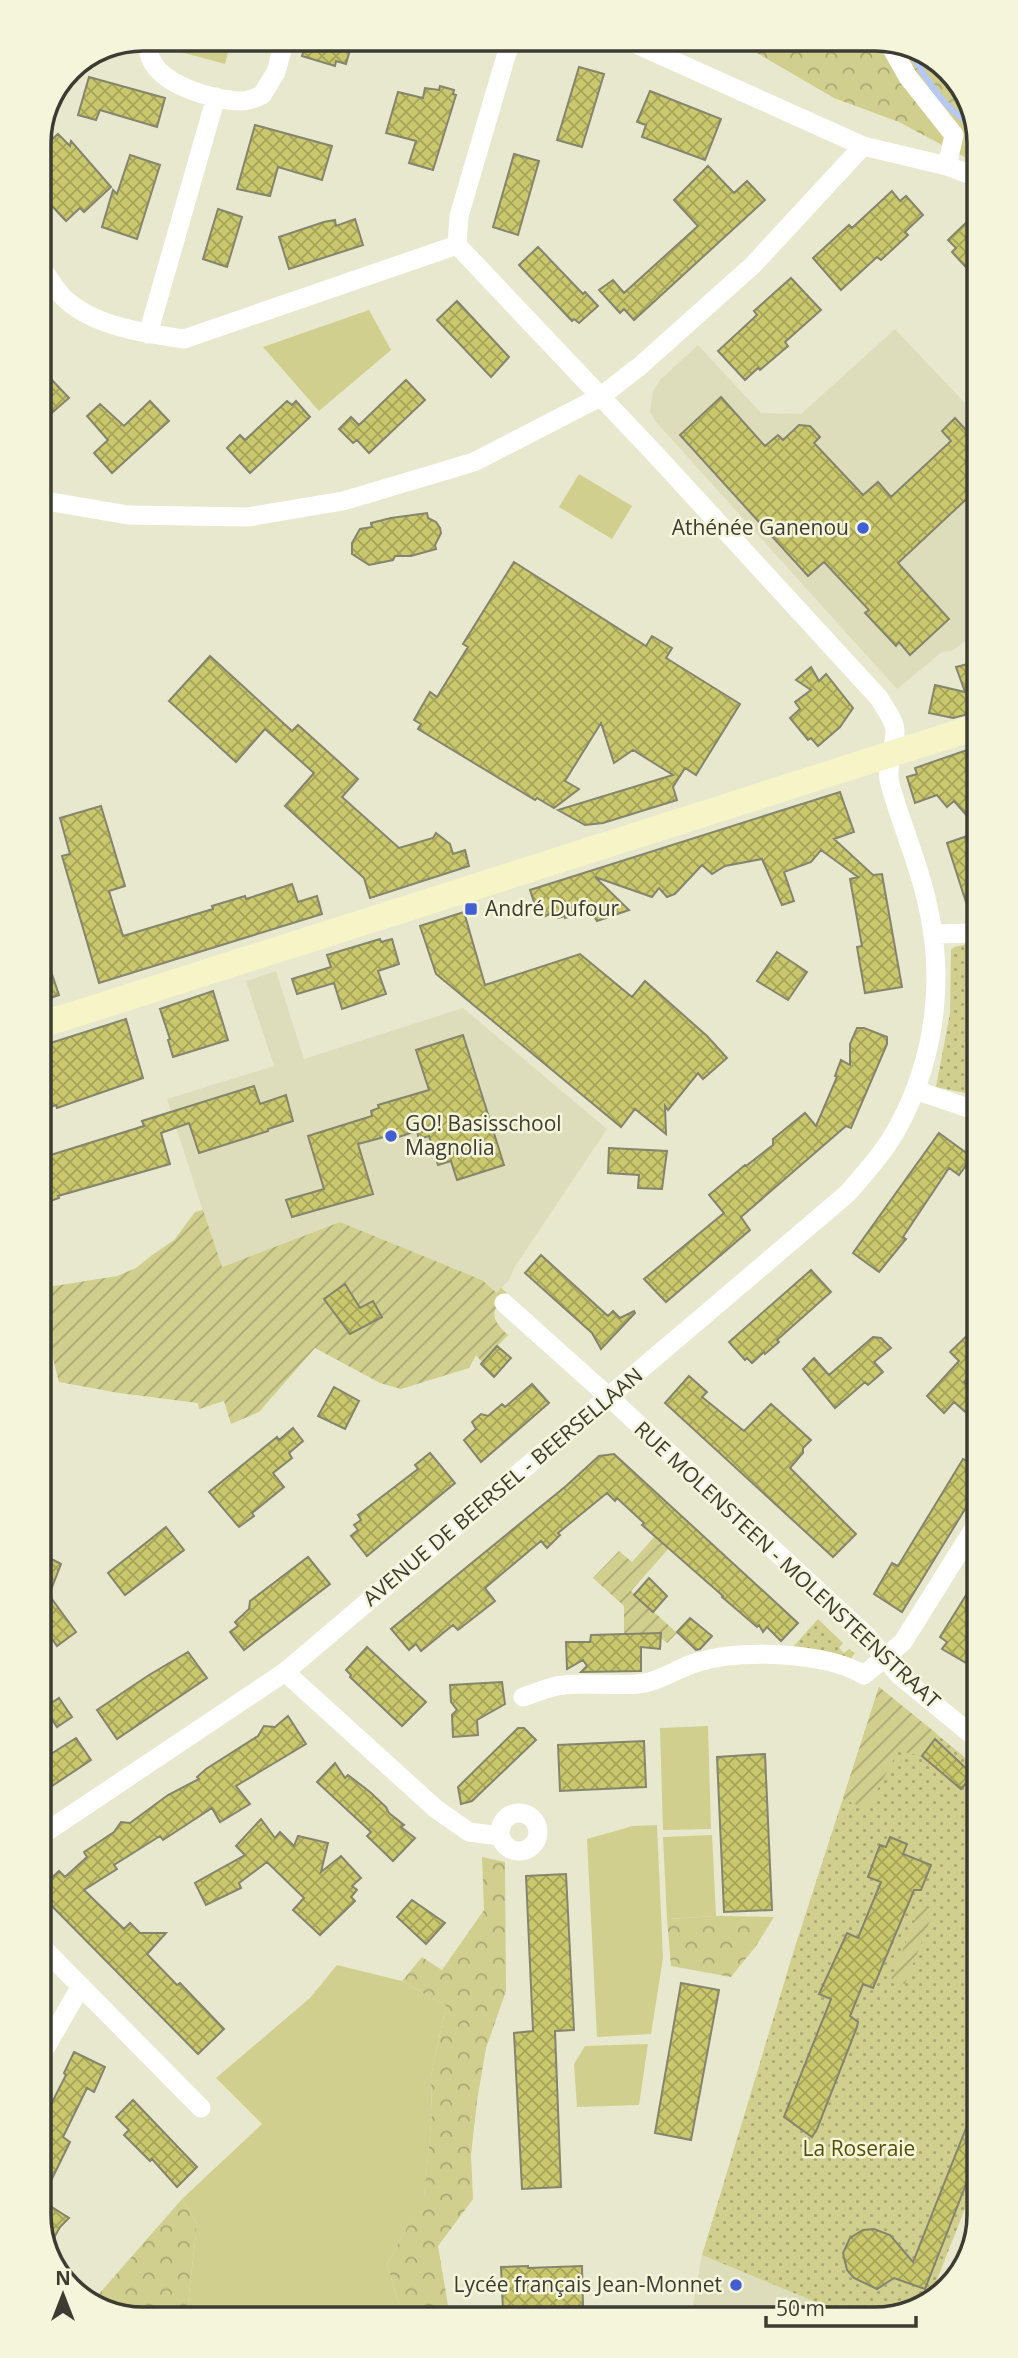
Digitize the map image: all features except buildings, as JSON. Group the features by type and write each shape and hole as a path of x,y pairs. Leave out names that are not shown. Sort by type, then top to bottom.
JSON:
{"main road":[{"path":"51,1022 967,730"}],"street":[{"path":"148,51 150,62 181,88 244,102 262,95 276,72 282,51"},
{"path":"51,280 64,298 90,317 148,334 184,339 457,245 459,216 507,51"},
{"path":"652,51 863,146 967,173"},
{"path":"895,53 908,77 954,135 947,166"},
{"path":"148,334 216,97"},
{"path":"51,502 128,515 248,517 343,501 474,462 600,397 640,366 753,265 863,146"},
{"name":"AVENUE DE BEERSEL - BEERSELLAAN","path":"51,1829 285,1672 848,1193 875,1161 899,1126 915,1090 934,1018 937,995 934,934 926,899 888,780 895,729 879,698 665,465 457,245"},
{"path":"934,934 967,933"},
{"path":"915,1090 967,1108"},
{"name":"RUE MOLENSTEEN - MOLENSTEENSTRAAT","path":"504,1303 868,1637 899,1675 967,1731"},
{"path":"523,1697 561,1685 638,1684 656,1681 697,1662 724,1657 813,1657 851,1667 864,1675 903,1642 967,1539"},
{"path":"285,1672 436,1809 469,1832 500,1836"},
{"path":"51,1956 201,2108"},
{"path":"51,2038 80,1986"}],"shaded area":[{"name":"Athénée Ganenou","path":"895,329 967,406 967,640 952,651 942,652 897,689 656,422 650,412 653,391 661,379 698,345 761,413 801,414"},
{"name":"GO! Basisschool Magnolia","path":"276,971 304,1059 463,1008 607,1129 514,1268 509,1280 497,1293 482,1280 340,1222 221,1267 167,1099 274,1066 246,981"},
{"name":"Lycée français Jean-Monnet","path":"702,2255 828,2307 693,2307"}],"green space":[{"path":"177,51 229,51 225,64"},
{"path":"754,51 882,51 921,63 940,78 958,102 965,125 967,158 899,122 834,98"},
{"path":"369,310 391,350 319,411 263,347"},
{"path":"579,474 632,506 612,539 559,507"},
{"path":"967,944 965,1093 936,1087 950,1013 951,950"},
{"path":"203,1210 222,1267 340,1222 482,1280 497,1293 501,1288 507,1293 494,1314 498,1324 508,1335 482,1362 476,1355 469,1368 401,1389 380,1383 315,1348 259,1412 231,1424 224,1401 199,1409 198,1403 59,1382 51,1350 51,1287 117,1276 136,1268 174,1240 195,1212"},
{"path":"655,1536 670,1547 631,1591 677,1633 667,1643 655,1633 643,1633 643,1643 624,1642 624,1606 593,1578 619,1551 632,1562"},
{"path":"818,1619 843,1643 839,1648 844,1653 849,1649 855,1653 850,1660 793,1647"},
{"name":"La Roseraie","path":"879,1687 967,1759 967,2203 935,2284 916,2298 905,2302 876,2307 828,2307 702,2255 794,1950"},
{"path":"879,1687 937,1734 922,1756 898,1751 867,1809 843,1799"},
{"path":"708,1726 711,1829 663,1830 660,1728"},
{"path":"657,1825 663,1958 651,2034 597,2037 587,1839 633,1826"},
{"path":"712,1835 716,1916 667,1919 663,1837"},
{"path":"482,1857 505,1862 506,1991 486,2048 477,2101 471,2155 473,2199 438,2246 448,2307 400,2307 387,2264 424,2197 432,2113 431,2076 446,2006 402,1981 422,1957 442,1970 484,1910"},
{"path":"921,1905 934,1911 905,1984 891,1979"},
{"path":"774,1917 756,1946 731,1977 671,1966 667,1919"},
{"path":"337,1965 402,1981 446,2006 431,2076 432,2113 424,2198 387,2264 400,2307 189,2307 197,2224 182,2199 262,2124 216,2078 310,1998"},
{"path":"648,2044 639,2105 577,2107 574,2064 585,2046"},
{"path":"182,2199 197,2224 189,2307 136,2307 98,2295"}],"waterway":[{"path":"916,61 945,102 964,119"}],"place":[{"name":"Athénée Ganenou","path":"863,528"},
{"name":"André Dufour","path":"471,909"},
{"name":"GO! Basisschool Magnolia","path":"391,1136"},
{"name":"Lycée français Jean-Monnet","path":"736,2285"}]}
